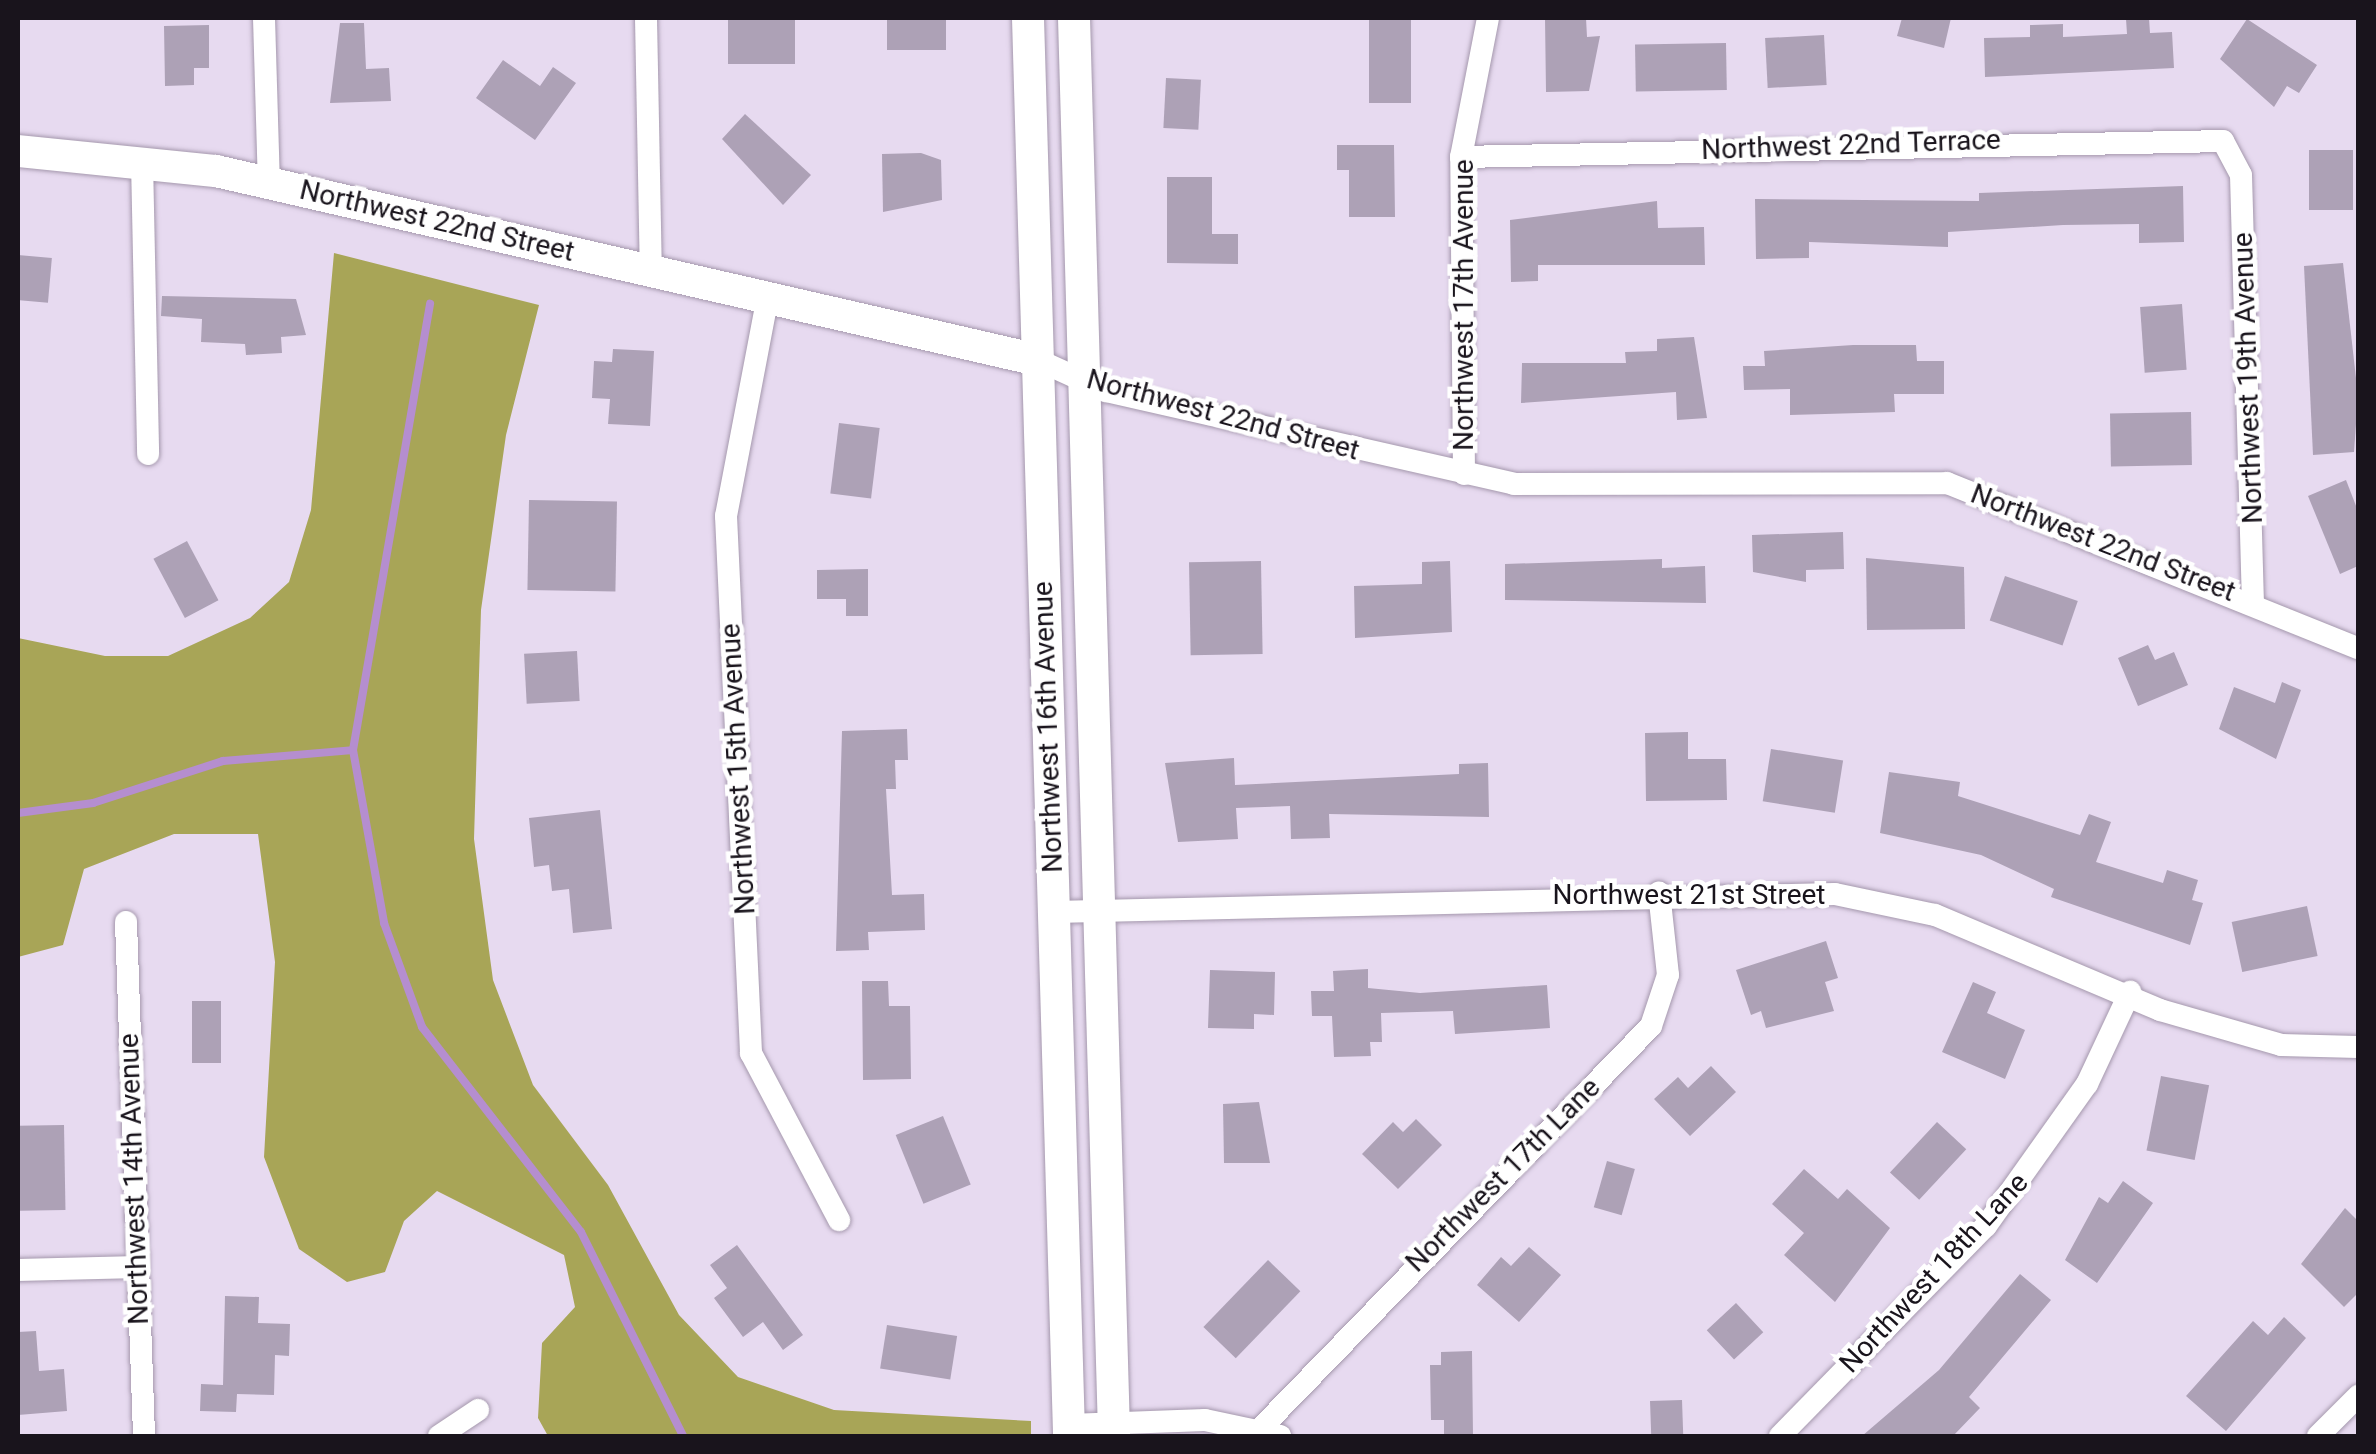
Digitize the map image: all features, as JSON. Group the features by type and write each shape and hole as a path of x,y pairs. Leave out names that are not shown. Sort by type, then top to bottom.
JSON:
{"main road":[{"name":"Northwest 16th Avenue","path":"1028,18 1069,1430"},
{"name":"Northwest 16th Avenue","path":"1074,18 1081,379 1114,1429"},
{"name":"Northwest 22nd Street","path":"18,151 142,162 269,183 767,301 1038,360"}],"street":[{"path":"264,18 269,183"},
{"path":"646,18 651,274"},
{"name":"Northwest 17th Avenue","path":"1464,474 1461,158 1488,18"},
{"name":"Northwest 22nd Terrace","path":"1461,158 2144,137 2222,140 2232,157"},
{"name":"Northwest 19th Avenue","path":"2232,157 2241,175 2248,288 2253,602"},
{"path":"142,162 148,454"},
{"name":"Northwest 15th Avenue","path":"767,301 726,516 750,1054 839,1220"},
{"name":"Northwest 22nd Street","path":"1038,360 1081,379 1514,484 1947,483 2253,602 2358,648"},
{"name":"Northwest 21st Street","path":"1054,912 1659,892 1835,894 1885,904 2281,1045 2358,1047"},
{"name":"Northwest 17th Lane","path":"1272,1431 1651,1026 1668,975 1659,892"},
{"name":"Northwest 14th Avenue","path":"126,922 144,1436"},
{"name":"Northwest 18th Lane","path":"1780,1436 1996,1213 2088,1084 2130,992"},
{"path":"18,1270 138,1267"},
{"path":"2318,1436 2358,1396"},
{"path":"438,1436 478,1410"},
{"path":"1069,1430 1272,1431"}],"shaded area":[{"path":"334,253 539,305 506,435 481,610 474,839 493,980 533,1085 608,1185 679,1315 738,1377 834,1410 1031,1421 1031,1436 548,1436 538,1418 542,1343 575,1307 564,1255 437,1191 404,1221 385,1272 347,1282 299,1249 264,1157 275,962 258,834 174,834 84,869 63,945 18,957 18,638 105,656 168,656 250,618 289,582 311,510"}],"building":[{"path":"728,18 795,18 795,64 728,64"},
{"path":"887,18 946,18 946,50 887,50"},
{"path":"1369,18 1411,18 1411,103 1369,103"},
{"path":"1545,18 1586,18 1587,37 1600,36 1589,91 1546,92"},
{"path":"1902,18 1951,18 1944,48 1897,36"},
{"path":"2149,18 2150,33 2172,32 2174,68 1985,77 1984,38 2030,37 2030,25 2063,24 2063,37 2127,34 2126,19"},
{"path":"2247,19 2317,65 2299,93 2287,86 2274,107 2220,59"},
{"path":"340,23 364,23 366,69 389,68 391,101 330,103"},
{"path":"209,25 209,68 194,68 194,85 165,86 164,26"},
{"path":"1824,35 1827,85 1768,88 1765,38"},
{"path":"1726,43 1727,90 1636,92 1635,45"},
{"path":"503,60 540,86 553,67 576,83 535,140 476,98"},
{"path":"1166,78 1201,80 1198,130 1163,128"},
{"path":"745,114 811,175 783,205 722,139"},
{"path":"1337,145 1394,145 1395,217 1349,217 1349,170 1337,170"},
{"path":"2309,150 2353,150 2353,210 2309,210"},
{"path":"921,153 941,160 942,200 883,212 882,154"},
{"path":"1167,177 1212,177 1212,234 1238,234 1238,264 1167,263"},
{"path":"2183,186 2184,242 2139,243 2139,224 2063,225 1948,232 1948,247 1809,242 1809,258 1756,259 1755,199 1979,201 1979,193"},
{"path":"1657,201 1658,228 1704,227 1705,265 1538,265 1538,281 1511,282 1510,220"},
{"path":"18,255 52,258 48,303 18,300"},
{"path":"2343,263 2358,396 2354,452 2313,455 2304,266"},
{"path":"162,296 296,299 306,335 281,337 282,353 246,355 245,344 201,342 202,319 161,316"},
{"path":"2182,304 2187,370 2145,373 2140,307"},
{"path":"1694,337 1707,418 1677,420 1676,392 1521,403 1522,363 1626,363 1625,352 1657,351 1657,339"},
{"path":"1916,345 1917,361 1944,361 1944,394 1894,394 1895,412 1790,415 1790,389 1744,390 1743,366 1765,366 1764,351"},
{"path":"613,349 654,351 650,426 608,424 610,399 592,398 594,361 612,362"},
{"path":"2191,412 2192,465 2111,466 2110,413"},
{"path":"839,423 880,428 871,498 830,493"},
{"path":"2346,480 2358,511 2358,566 2340,574 2308,496"},
{"path":"529,500 617,502 615,592 527,590"},
{"path":"1843,532 1844,569 1806,570 1806,582 1753,572 1752,535"},
{"path":"187,541 218,600 185,618 153,559"},
{"path":"1866,558 1964,567 1965,629 1867,630"},
{"path":"1662,559 1662,568 1705,566 1706,603 1505,600 1505,564"},
{"path":"1261,561 1263,654 1191,655 1189,562"},
{"path":"1450,561 1452,632 1355,638 1354,586 1422,584 1422,562"},
{"path":"868,569 868,616 846,616 846,599 817,599 817,570"},
{"path":"2005,576 2078,601 2063,646 1990,620"},
{"path":"2148,645 2155,660 2174,652 2188,685 2138,706 2118,658"},
{"path":"577,651 580,701 527,704 524,654"},
{"path":"2282,682 2301,690 2276,759 2219,729 2234,687 2275,703"},
{"path":"907,729 908,760 895,760 896,789 886,789 892,895 924,894 925,930 868,932 869,950 836,951 842,731"},
{"path":"1688,732 1688,759 1726,759 1727,800 1646,801 1645,733"},
{"path":"1771,749 1843,760 1835,813 1763,801"},
{"path":"1234,758 1235,785 1459,774 1459,764 1488,763 1489,817 1329,814 1330,838 1291,839 1290,806 1236,808 1238,839 1178,842 1165,763"},
{"path":"1889,772 1960,782 1958,796 2080,835 2089,814 2111,822 2096,862 2163,883 2167,870 2198,880 2192,900 2203,903 2190,945 2051,897 2054,889 1981,855 1880,833"},
{"path":"600,810 612,929 573,933 569,889 552,891 549,865 534,867 529,818"},
{"path":"2307,906 2318,956 2242,972 2232,922"},
{"path":"1826,941 1838,978 1825,982 1834,1011 1766,1028 1761,1011 1751,1015 1736,970"},
{"path":"1368,969 1368,988 1420,993 1547,985 1550,1028 1455,1034 1453,1011 1381,1013 1382,1042 1370,1042 1371,1056 1334,1057 1332,1016 1312,1016 1311,991 1334,991 1333,971"},
{"path":"1210,970 1275,972 1274,1015 1254,1014 1254,1029 1208,1028"},
{"path":"862,981 888,981 889,1006 910,1006 911,1079 863,1080"},
{"path":"1973,982 1996,992 1987,1013 2025,1030 2005,1079 1942,1052"},
{"path":"192,1001 221,1001 221,1063 192,1063"},
{"path":"1711,1066 1736,1092 1690,1136 1654,1099 1678,1077 1688,1088"},
{"path":"2161,1076 2209,1085 2195,1160 2146,1151"},
{"path":"1259,1102 1270,1163 1224,1163 1223,1104"},
{"path":"943,1116 971,1185 923,1204 896,1135"},
{"path":"1416,1119 1442,1145 1398,1189 1362,1154 1393,1122 1403,1132"},
{"path":"1937,1122 1966,1149 1919,1200 1890,1172"},
{"path":"64,1125 65,1210 19,1211 18,1126"},
{"path":"1607,1161 1635,1169 1622,1215 1594,1207"},
{"path":"1804,1169 1838,1199 1847,1189 1890,1228 1835,1302 1784,1255 1804,1233 1772,1204"},
{"path":"2123,1181 2153,1203 2097,1283 2065,1260 2099,1197 2108,1203"},
{"path":"2345,1208 2358,1221 2358,1293 2344,1307 2301,1264"},
{"path":"737,1245 803,1335 783,1350 763,1322 743,1337 714,1298 727,1288 710,1265"},
{"path":"1529,1247 1561,1275 1519,1322 1477,1285 1501,1257 1511,1266"},
{"path":"1268,1260 1300,1291 1236,1358 1203,1327"},
{"path":"2020,1274 2051,1300 1969,1397 1980,1408 1953,1436 1862,1436 1939,1370"},
{"path":"225,1296 259,1297 258,1323 290,1324 289,1356 275,1355 274,1395 237,1394 236,1412 200,1411 201,1384 223,1385"},
{"path":"1736,1303 1763,1332 1734,1360 1707,1330"},
{"path":"2284,1317 2306,1338 2226,1431 2186,1396 2253,1321 2268,1335"},
{"path":"887,1325 957,1336 950,1380 880,1368"},
{"path":"36,1331 39,1371 64,1369 67,1411 18,1415 18,1332"},
{"path":"1472,1351 1473,1436 1444,1436 1444,1420 1431,1420 1430,1365 1441,1365 1441,1352"},
{"path":"1682,1400 1683,1436 1651,1436 1650,1401"}],"waterway":[{"path":"353,750 430,304"},
{"path":"18,813 93,803 223,761 353,750 384,923 422,1027 581,1232 683,1436"}]}
